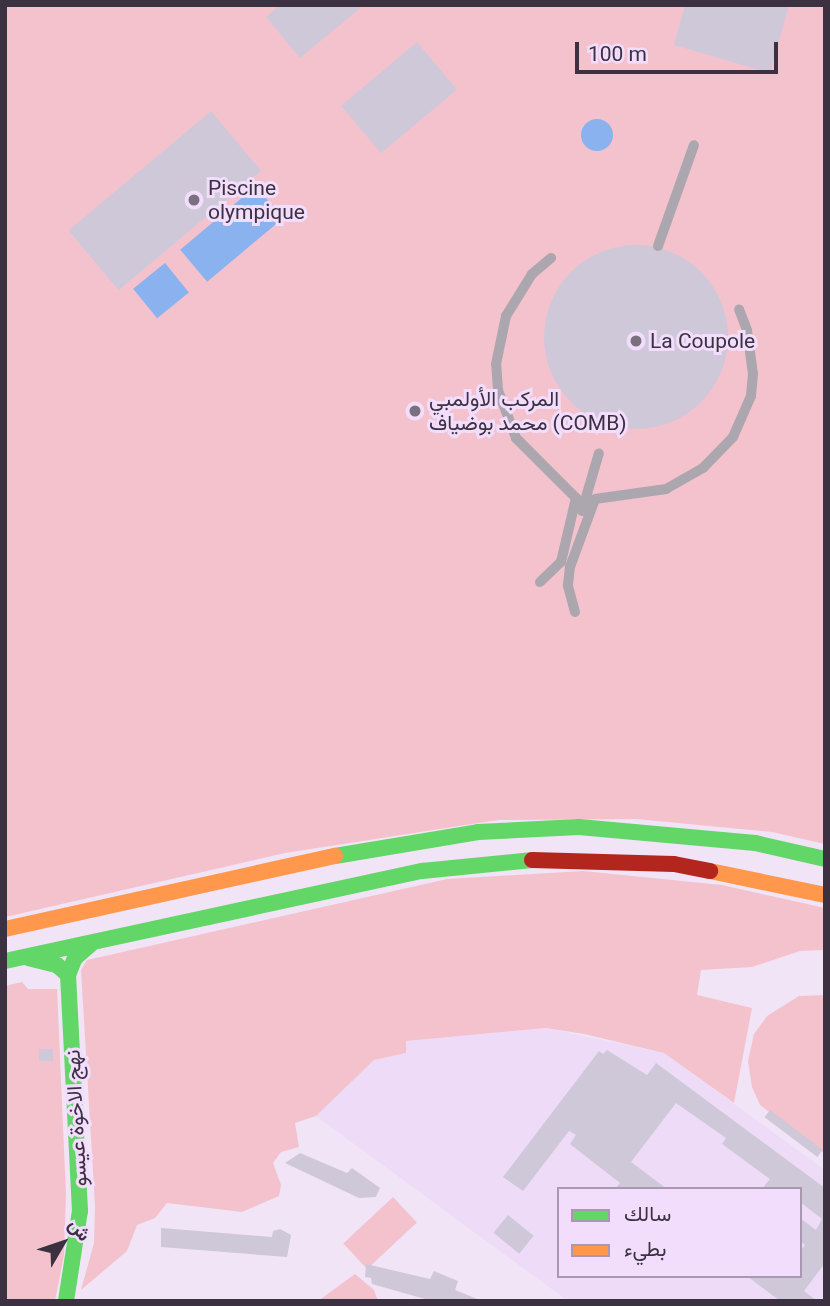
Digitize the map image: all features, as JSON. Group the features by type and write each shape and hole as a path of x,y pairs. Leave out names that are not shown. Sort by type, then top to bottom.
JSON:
{"main road":[{"path":"5,929 343,854 478,832 579,827 654,831 755,843 825,859"},
{"path":"5,961 422,871 506,861 574,858 674,864 825,895"},
{"path":"22,957 57,965 68,975 75,958 91,944"},
{"name":"نهج الاخوة عيسو","path":"66,1301 76,1255 80,1201 68,975"}],"street":[{"path":"658,246 694,145"},
{"path":"551,258 533,274 506,316 496,364 498,390 516,438 532,458 575,494 575,533"},
{"path":"540,582 561,562 595,499 645,495 676,484 704,468 733,437 747,407 753,374 752,351 739,309"},
{"path":"575,612 568,576 575,533 599,453"}],"shaded area":[{"name":"المركب الأولمبي محمد بوضياف (COMB)","path":"5,5 825,5 825,844 772,832 636,819 498,820 285,853 5,917"},
{"path":"583,871 722,885 825,908 825,950 800,951 752,967 701,970 697,995 752,1008 734,1103 664,1053 584,1034 546,1028 406,1041 406,1053 374,1060 316,1116 295,1123 299,1147 281,1152 273,1163 281,1185 279,1196 242,1212 167,1203 155,1218 137,1225 127,1251 81,1290 94,1243 95,1206 81,970 87,960 447,879"},
{"path":"22,982 28,989 57,989 66,1194 64,1255 55,1301 5,1301 5,986"},
{"path":"825,995 825,1154 760,1105 752,1087 748,1061 754,1034 767,1016 799,996"},
{"path":"546,1028 664,1053 825,1170 825,1301 568,1301 316,1116 374,1060 406,1053 406,1041"},
{"path":"393,1197 417,1223 367,1269 343,1243"},
{"path":"355,1274 374,1290 378,1301 318,1301"}],"water":[{"path":"597,119 608,124 613,135 608,146 597,151 586,146 581,135 586,124"},
{"path":"256,186 283,218 207,282 180,250"},
{"path":"165,263 189,293 157,318 133,289"}],"building":[{"path":"280,5 364,5 300,58 266,17"},
{"path":"685,5 789,5 770,73 674,45"},
{"path":"417,42 457,89 381,153 341,106"},
{"path":"211,111 261,171 119,290 69,231"},
{"name":"La Coupole","path":"636,245 671,252 687,260 701,272 713,286 721,302 728,337 721,372 713,388 701,402 687,414 671,422 636,429 601,422 585,414 571,402 559,388 551,372 544,337 551,302 559,286 571,272 585,260 601,252"},
{"path":"39,1049 53,1049 53,1061 39,1061"},
{"path":"607,1050 647,1075 656,1063 825,1188 825,1263 804,1291 817,1301 780,1301 750,1278 802,1278 802,1249 805,1245 802,1243 802,1220 816,1230 822,1219 802,1204 802,1187 764,1187 770,1179 722,1144 726,1138 676,1103 631,1162 664,1187 617,1187 620,1183 570,1144 576,1135 569,1131 523,1191 503,1177 599,1051 603,1054"},
{"path":"770,1110 823,1150 817,1157 765,1117"},
{"path":"300,1153 347,1173 352,1168 380,1188 376,1197 359,1198 285,1163"},
{"path":"508,1215 534,1236 519,1254 494,1233"},
{"path":"161,1228 272,1237 273,1231 280,1229 291,1235 287,1257 161,1247"},
{"path":"366,1264 430,1279 434,1271 458,1281 455,1290 482,1301 432,1301 372,1284 371,1278 365,1277"}],"traffic: fast":[{"path":"335,856 478,832 579,827 755,843 825,859"},
{"path":"5,961 422,871 532,860"},
{"path":"66,1301 80,1211 68,975 75,958 91,944"},
{"path":"28,958 57,965 68,975"}],"traffic: slow":[{"path":"5,929 335,856"},
{"path":"710,871 825,895"}],"traffic: jam":[{"path":"532,860 674,864 710,871"}],"place":[{"name":"Piscine olympique","path":"194,200"},
{"name":"La Coupole","path":"636,341"},
{"name":"المركب الأولمبي محمد بوضياف (COMB)","path":"415,411"}]}
